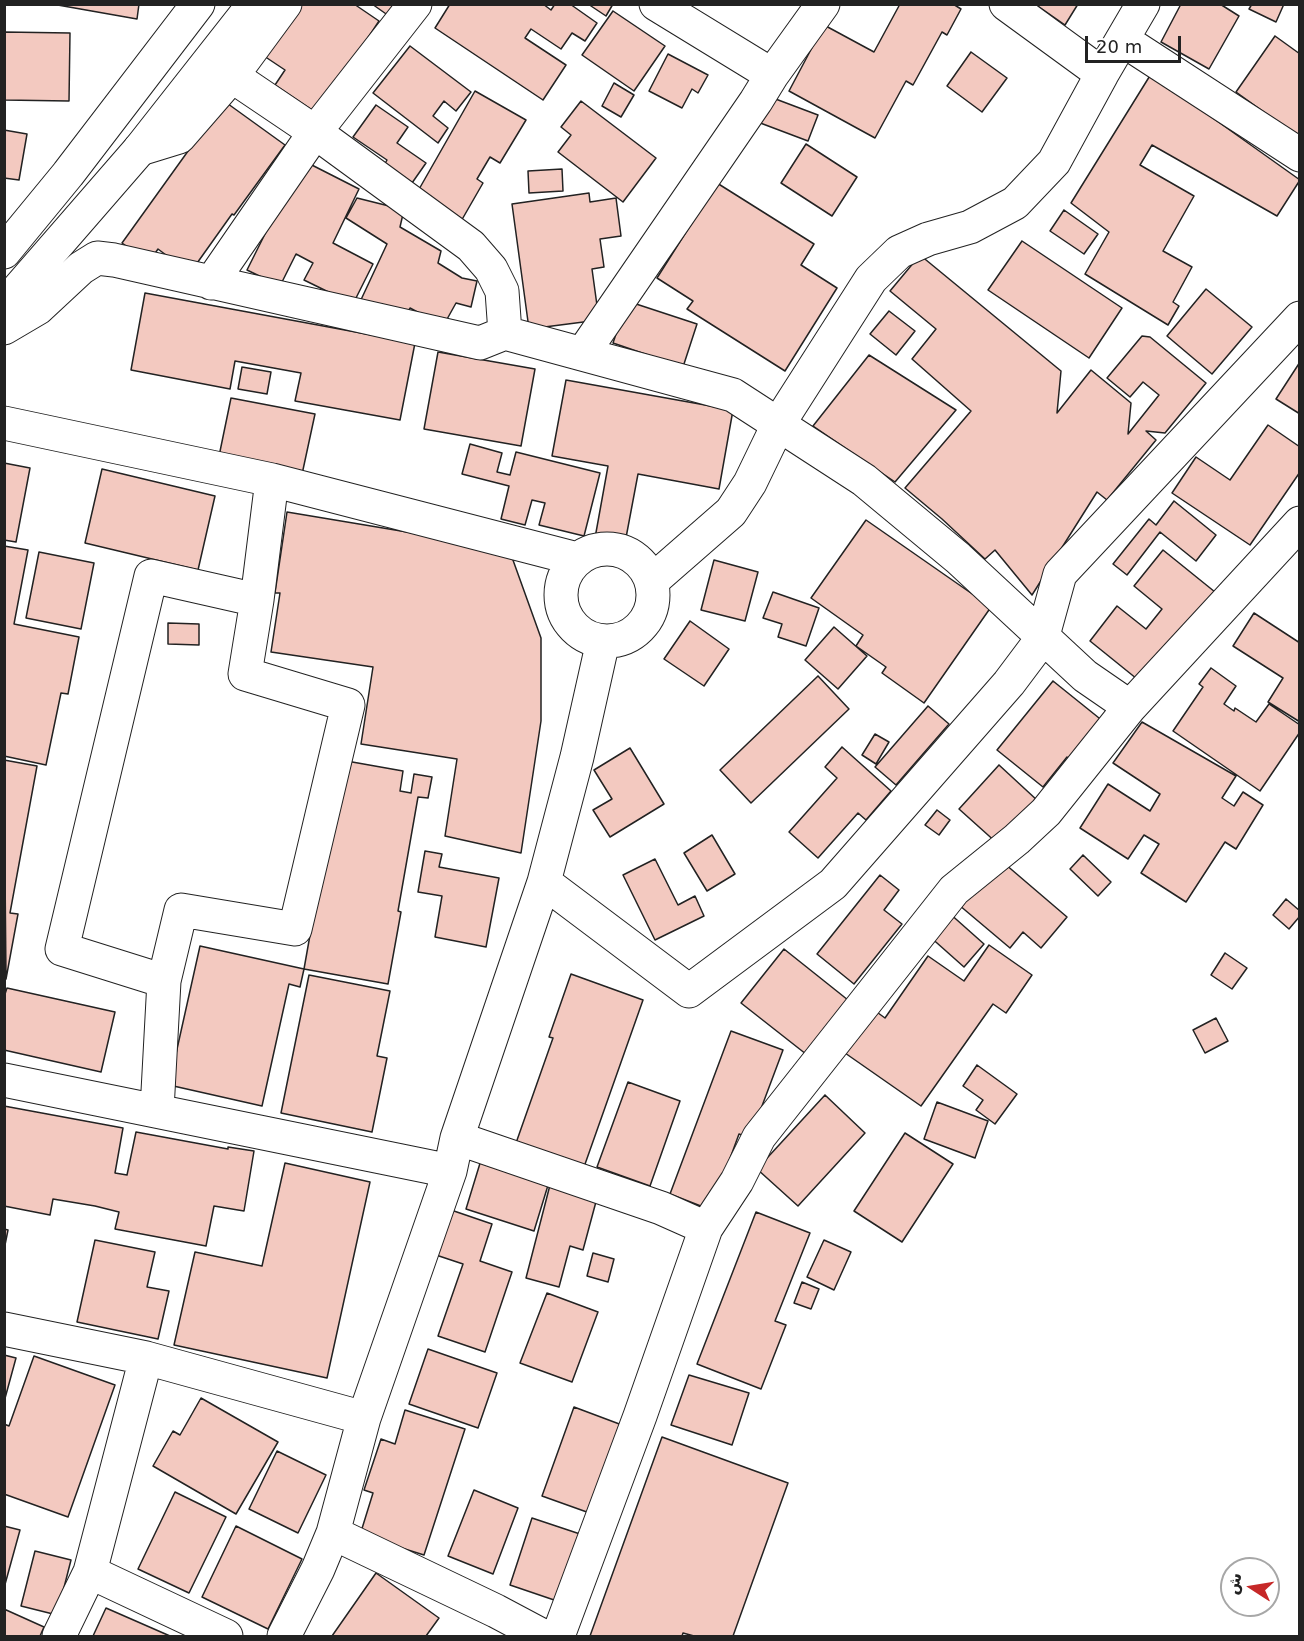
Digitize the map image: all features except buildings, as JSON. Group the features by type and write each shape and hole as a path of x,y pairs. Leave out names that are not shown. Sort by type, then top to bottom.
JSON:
{"street":[{"path":"4,252 68,174 198,4"},
{"path":"5,311 140,149 254,4"},
{"path":"140,149 179,137 232,76 285,4"},
{"path":"211,283 315,132 415,4"},
{"path":"656,4 772,75"},
{"path":"583,353 822,4"},
{"path":"1006,4 1102,74"},
{"path":"652,581 730,512 750,483 778,423 872,279 900,252 928,239 970,227 1015,203 1054,162 1143,4"},
{"path":"1123,40 1299,155"},
{"path":"232,76 315,132 471,246 491,268 502,291 505,333"},
{"path":"5,311 38,308 81,268 97,258 480,344 505,333 733,395 864,480 958,558 1042,639 1085,676 1130,707"},
{"path":"544,882 689,991 833,884 1009,682 1042,639 1060,574 1299,318"},
{"path":"4,423 272,480 577,559"},
{"path":"157,1110 164,981 181,910 295,929 348,705 245,674 272,480"},
{"path":"558,1636 640,1416 706,1228 737,1181 759,1137 954,890 1017,839 1046,812 1130,707 1299,523"},
{"path":"606,548 621,550 635,557 645,567 652,581 654,596 651,611 644,624 632,634 618,640 603,641 588,637 575,629 566,616 561,601 561,586 567,571 577,559 591,551 606,548"},
{"path":"164,981 62,949 150,576 257,600"},
{"path":"284,1636 318,1569 333,1533 364,1418 450,1171 457,1138 544,882 577,757 603,641"},
{"path":"4,1080 450,1171"},
{"path":"457,1138 661,1208 706,1228"},
{"path":"4,1329 146,1358 364,1418"},
{"path":"59,1636 90,1572 146,1358"},
{"path":"333,1533 543,1636"},
{"path":"90,1572 226,1636"}]}
